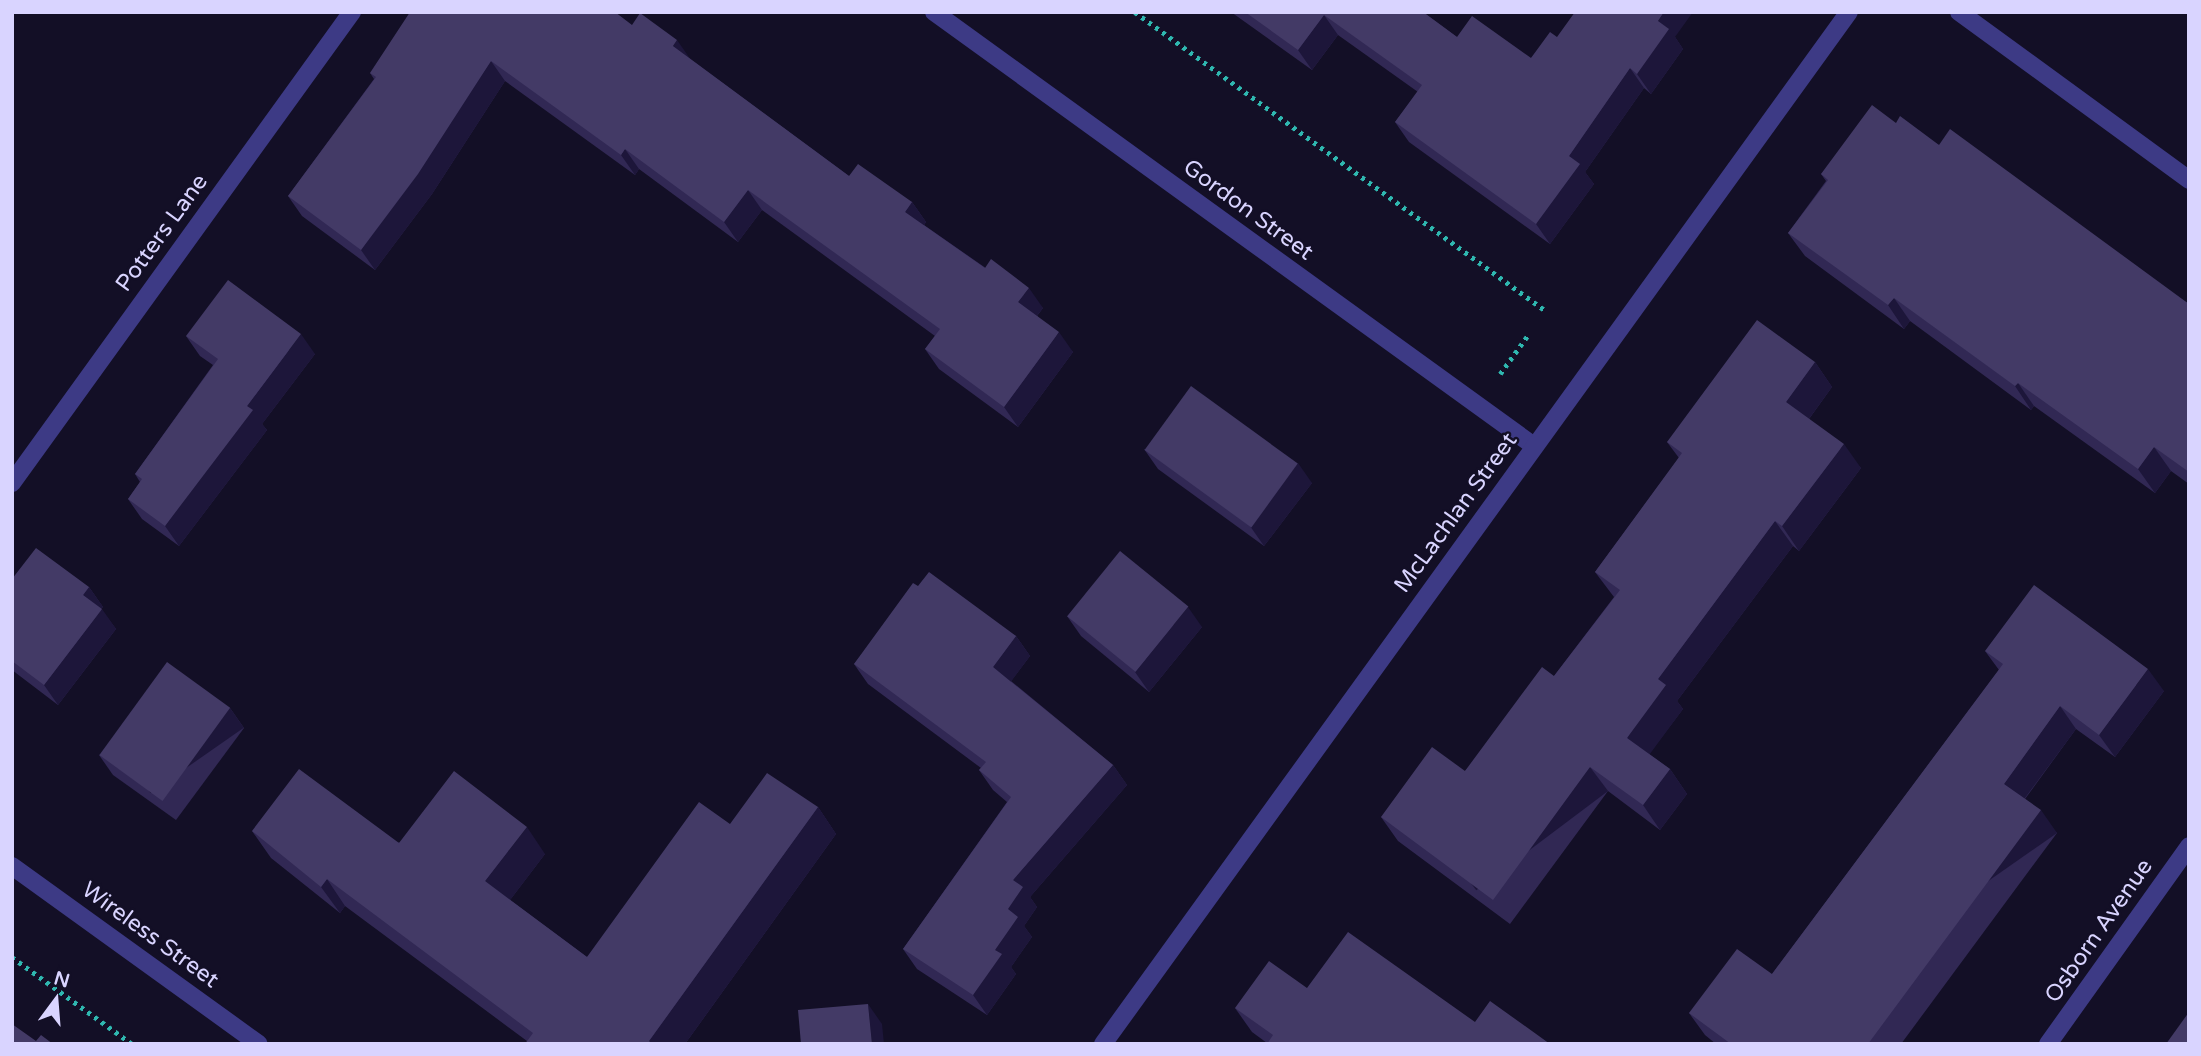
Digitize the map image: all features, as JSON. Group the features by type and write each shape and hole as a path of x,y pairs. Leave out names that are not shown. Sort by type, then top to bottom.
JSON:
{"street":[{"name":"Potters Lane","path":"12,483 352,12"},
{"name":"Gordon Street","path":"934,12 1534,446"},
{"name":"McLachlan Street","path":"1103,1044 1849,12"},
{"path":"1959,12 2189,180"},
{"name":"Osborn Avenue","path":"2048,1044 2189,846"},
{"name":"Wireless Street","path":"12,866 259,1044"}],"path":[{"path":"1135,12 1546,310"},
{"path":"1478,406 1528,335"},
{"path":"12,957 132,1044"}],"building":[{"path":"410,12 615,12 632,25 640,13 677,40 673,46 849,176 858,164 912,202 905,212 985,268 991,259 1029,288 1018,302 1059,332 1004,407 925,349 940,329 748,190 724,222 625,149 621,155 491,61 418,174 361,250 288,196 376,77 370,73"},
{"path":"1245,12 1423,12 1457,37 1472,16 1531,58 1550,32 1557,37 1575,12 1664,12 1658,21 1669,29 1637,74 1630,68 1569,156 1580,164 1536,224 1395,122 1422,85 1324,15 1298,50"},
{"path":"1872,105 1896,123 1900,116 1939,145 1950,129 2189,304 2189,472 2154,447 2138,469 2018,383 2015,386 1894,298 1888,305 1788,233 1828,180 1821,174"},
{"path":"228,280 301,334 247,406 253,410 165,526 128,499 142,479 135,474 218,359 186,336"},
{"path":"1757,320 1815,362 1786,402 1844,444 1782,526 1775,521 1658,679 1666,685 1627,738 1670,769 1643,805 1590,767 1493,900 1381,817 1432,747 1465,771 1542,667 1554,676 1620,590 1595,572 1682,453 1667,442"},
{"path":"1191,386 1298,464 1251,527 1145,450"},
{"path":"36,548 89,587 83,595 102,609 44,685 12,661 12,579"},
{"path":"1120,551 1188,606 1136,672 1067,616"},
{"path":"929,572 1016,636 993,667 1113,765 1013,880 1023,887 1008,909 1018,917 995,950 1002,954 973,995 903,949 1011,797 979,770 986,762 854,664 913,583 918,586"},
{"path":"2034,585 2148,669 2099,735 2060,706 2004,784 2041,810 1868,1044 1731,1044 1689,1013 1737,949 1772,974 2003,664 1985,651"},
{"path":"167,662 230,708 163,801 99,755"},
{"path":"299,769 399,843 454,771 527,827 485,881 587,957 699,802 730,824 767,773 818,807 649,1041 652,1044 525,1044 533,1033 327,879 321,887 252,831"},
{"path":"1348,932 1475,1022 1490,1001 1550,1044 1267,1044 1273,1035 1235,1008 1269,961 1307,988"},
{"path":"868,1004 872,1044 801,1044 798,1010"},
{"path":"2189,1012 2189,1044 2166,1044"},
{"path":"12,1024 36,1041 41,1035 53,1044 12,1044"}]}
